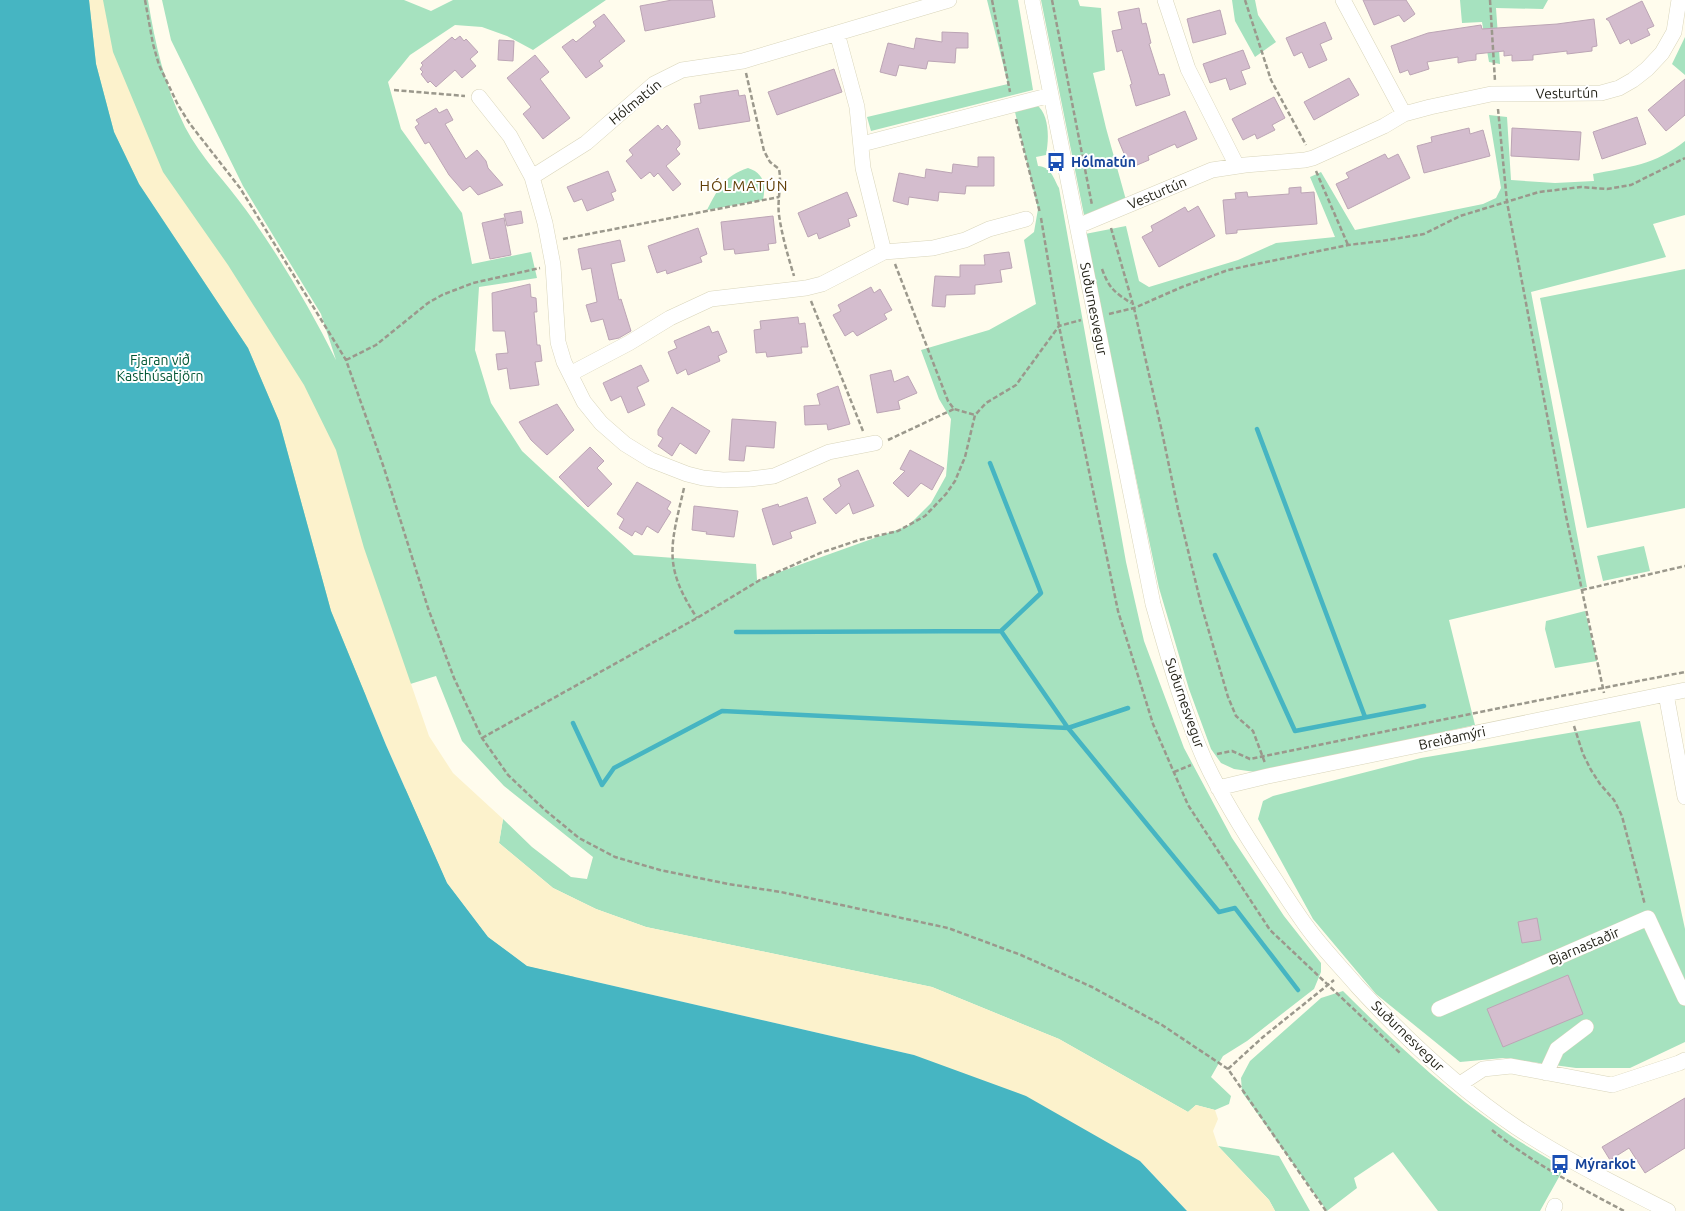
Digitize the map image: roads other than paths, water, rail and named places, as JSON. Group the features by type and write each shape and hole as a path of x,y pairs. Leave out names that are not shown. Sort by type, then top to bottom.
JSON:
{"street":[{"name":"Hólmatún","path":"532,177 586,143 654,84 682,70 743,61 950,0"},
{"name":"Suðurnesvegur","path":"1032,0 1153,604 1169,658 1204,759 1218,788 1244,832 1308,928 1394,1026 1460,1084 1516,1127 1601,1176 1668,1211"},
{"path":"1165,0 1188,69 1236,166"},
{"path":"1344,0 1404,114"},
{"name":"Vesturtún","path":"1078,226 1212,170 1313,158 1384,126 1404,114 1439,105 1496,94 1601,93 1619,88 1647,69 1662,53 1674,32 1679,0"},
{"path":"837,33 857,107 863,168 887,252"},
{"path":"862,144 1051,95"},
{"path":"479,97 510,136 532,177 553,265 558,342 564,362 584,402 601,423 625,444 651,460 687,474 723,480 774,476 829,452 872,443"},
{"path":"570,374 629,343 670,318 711,299 802,289 822,284 887,252 933,248 965,240 989,229 1026,219"},
{"name":"Breiðamýri","path":"1218,788 1685,690"},
{"path":"1666,694 1685,797"},
{"name":"Bjarnastaðir","path":"1440,1009 1648,918 1685,998"},
{"path":"1546,1073 1556,1049 1586,1027"},
{"path":"1460,1084 1483,1069 1511,1066 1612,1085 1685,1060"}],"water":[{"path":"0,0 89,0 96,64 114,132 139,184 248,348 279,421 331,611 386,745 447,883 488,937 527,966 914,1055 1026,1096 1140,1161 1187,1211 0,1211"}],"waterway":[{"path":"1257,429 1365,717"},
{"path":"990,463 1041,593 1001,631"},
{"path":"1215,555 1295,731 1424,706"},
{"path":"736,632 1001,631 1068,728 1219,912 1235,908 1298,990"},
{"path":"573,723 602,785 614,768 722,711 1068,728 1128,708"}],"place":[{"name":"Hólmatún","path":"1056,162"},
{"name":"Mýrarkot","path":"1560,1164"}],"district":[{"name":"HÓLMATÚN","path":"744,185"}],"park label":[{"name":"Fjaran við Kasthúsatjörn","path":"160,368"}]}
